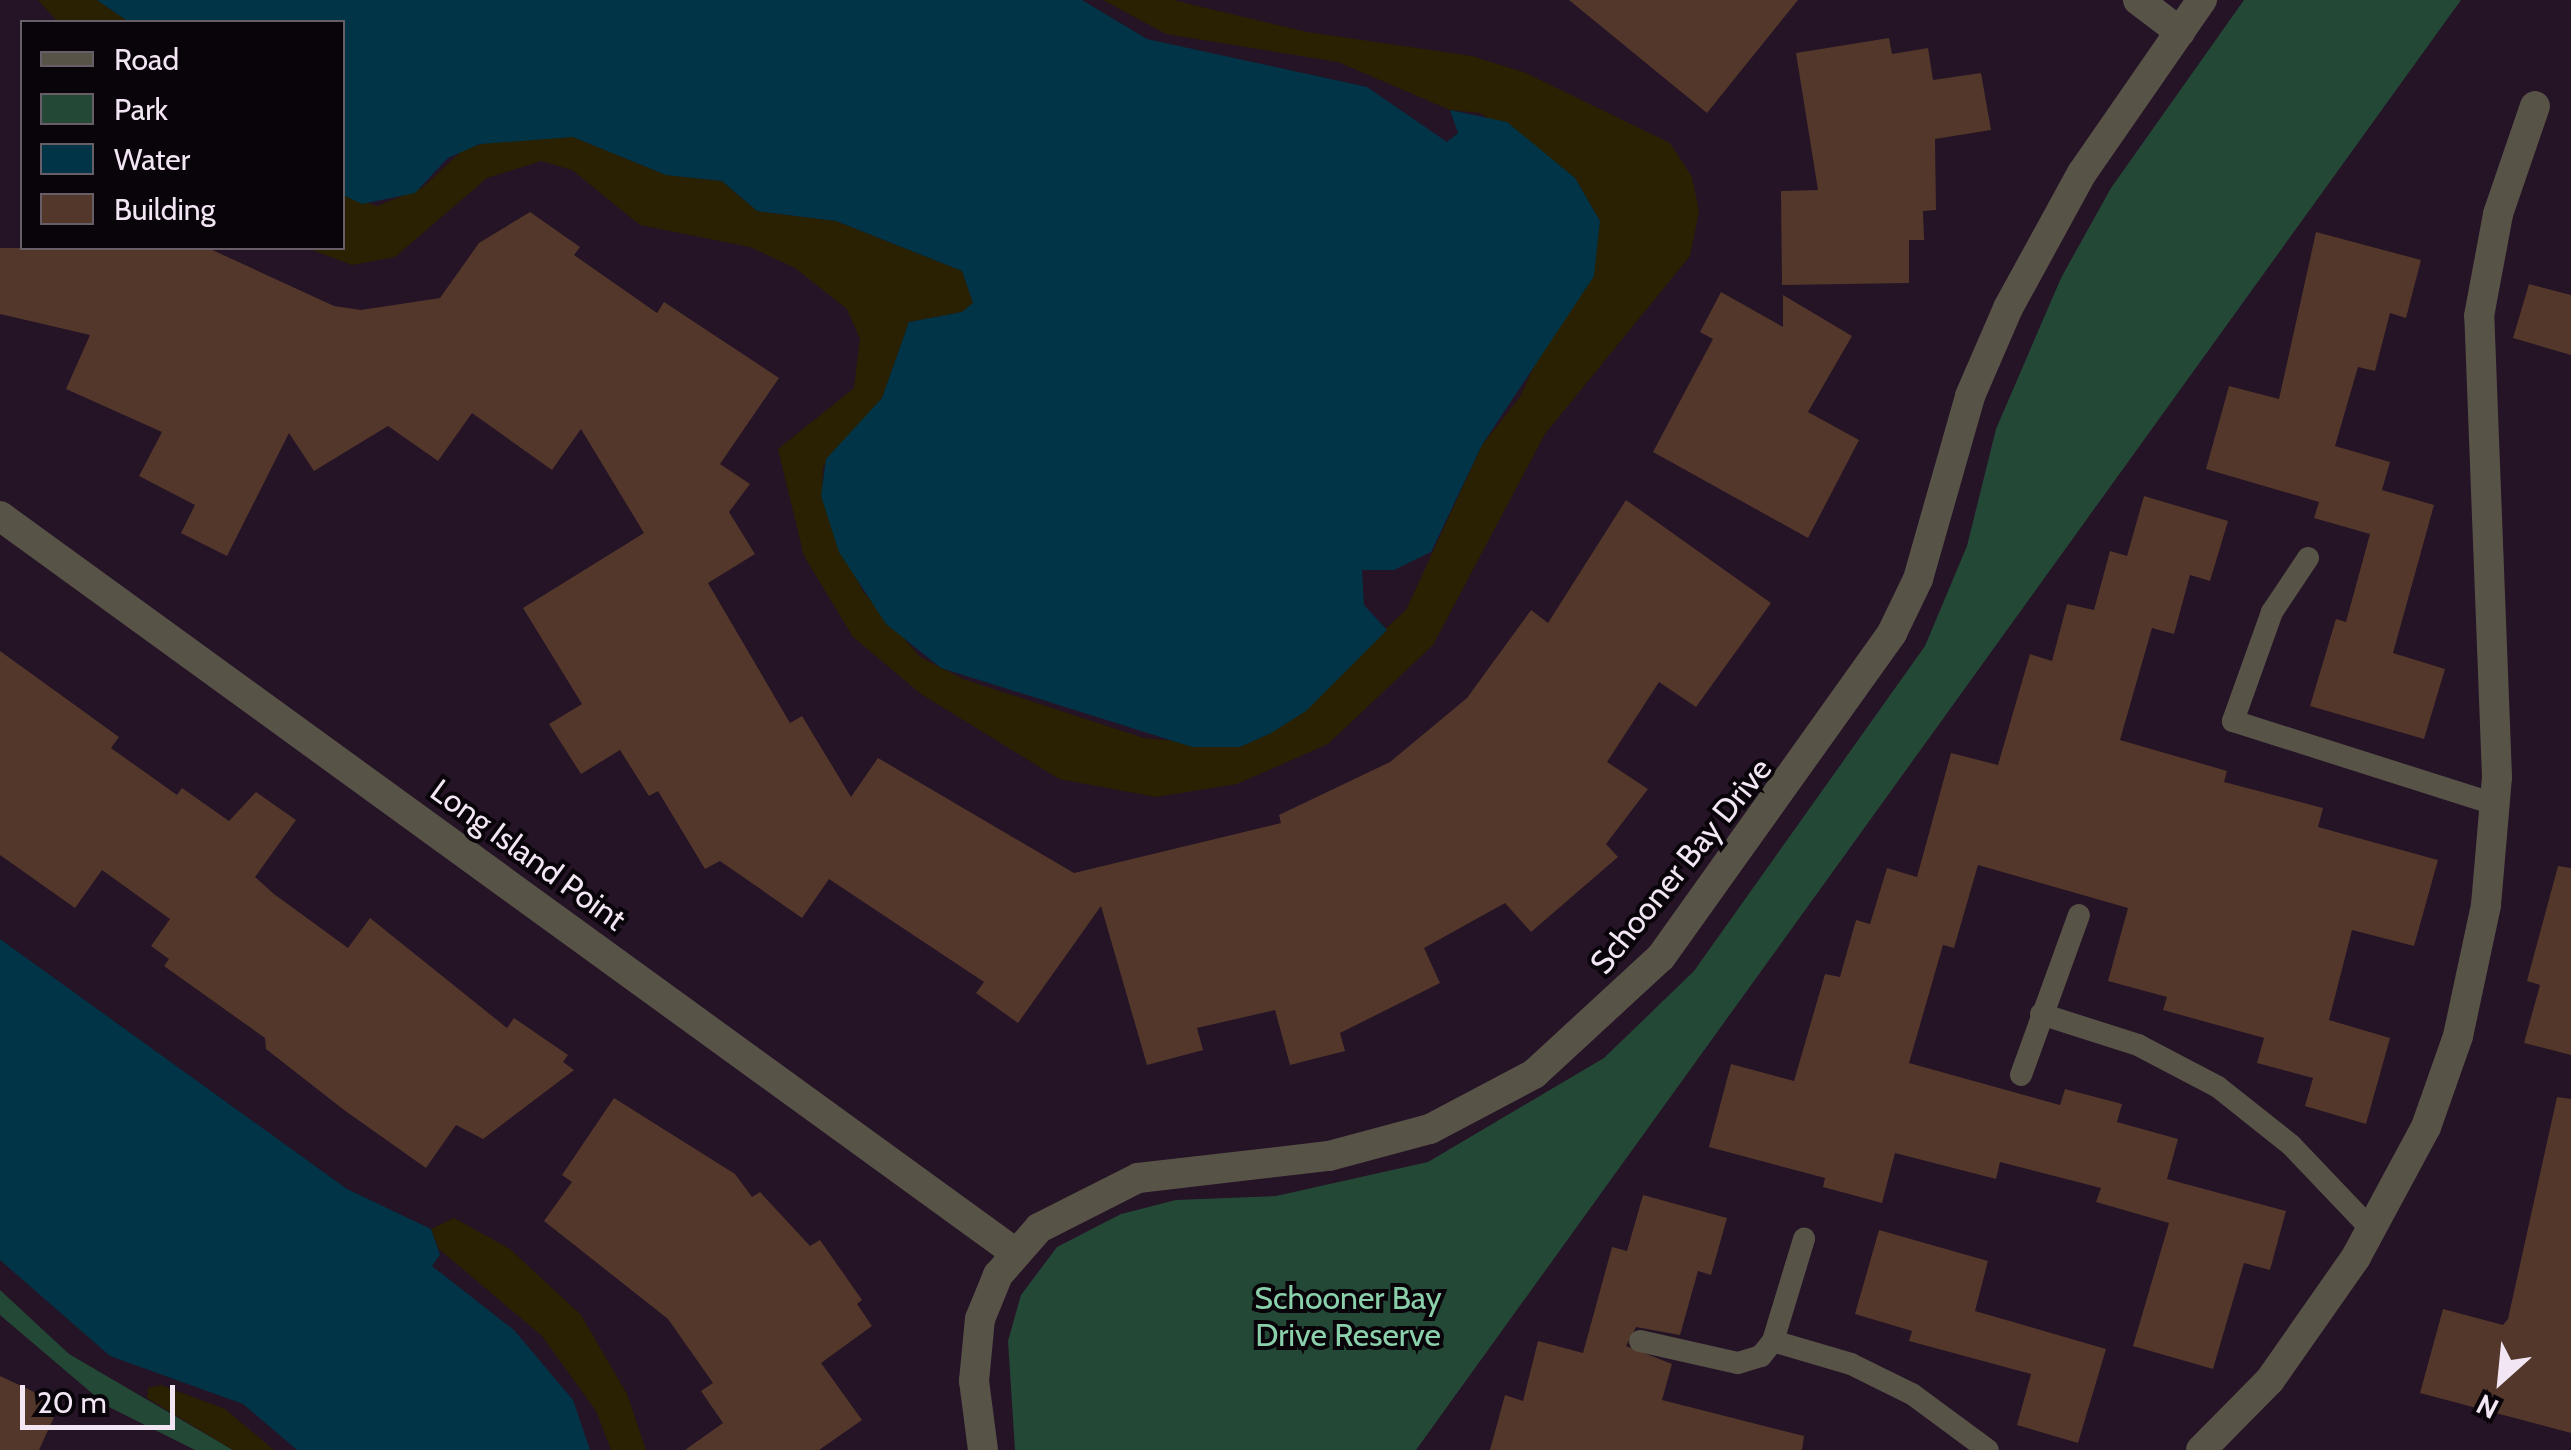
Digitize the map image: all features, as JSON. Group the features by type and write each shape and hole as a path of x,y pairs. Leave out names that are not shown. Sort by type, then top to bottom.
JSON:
{"street":[{"path":"2138,0 2180,32"},
{"name":"Schooner Bay Drive","path":"983,1450 974,1381 980,1319 1014,1252 1069,1207 1138,1178 1330,1156 1430,1129 1534,1074 1661,956 1892,633 1918,579 1970,396 2008,308 2082,173 2202,0"},
{"path":"2201,1450 2270,1380 2372,1230 2448,1073 2486,904 2495,804 2476,356 2492,240 2536,106"},
{"name":"Long Island Point","path":"0,516 1014,1252"}],"lane":[{"path":"2308,558 2272,612 2233,721 2495,804"},
{"path":"2020,1075 2078,915"},
{"path":"2042,1014 2138,1046 2218,1087 2291,1145 2372,1230"},
{"path":"1640,1341 1738,1362 1761,1356 1773,1341 1804,1240"},
{"path":"1773,1341 1881,1378 1988,1450"}],"green space":[{"name":"Schooner Bay Drive Reserve","path":"2244,0 2461,0 1416,1450 1015,1450 1008,1341 1021,1295 1057,1247 1121,1214 1176,1200 1276,1196 1428,1162 1604,1058 1694,971 1925,646 1967,546 1996,429 2061,278 2111,188"},
{"path":"0,1290 69,1354 233,1450 195,1450 107,1406 0,1315"}],"sand":[{"path":"38,0 97,0 126,20 56,20"},
{"path":"1103,0 1173,0 1307,32 1472,56 1526,73 1670,143 1692,177 1699,211 1690,256 1545,434 1433,645 1328,744 1237,784 1156,797 1059,779 921,694 853,637 804,556 778,449 854,388 860,339 847,309 795,268 750,247 640,225 572,170 541,161 487,178 395,257 352,265 312,250 345,250 345,196 377,206 422,188 464,149 501,139 573,137 666,175 722,181 757,211 836,221 962,271 973,303 962,312 909,322 882,398 823,467 822,496 862,590 920,657 963,679 1144,738 1240,747 1271,733 1406,610 1482,445 1520,397 1600,221 1575,178 1480,113 1450,110 1338,62 1166,34"},
{"path":"454,1218 510,1249 581,1315 627,1394 646,1450 611,1450 596,1411 542,1336 439,1249 431,1229"},
{"path":"161,1385 225,1409 274,1450 233,1450 147,1398 148,1388"}],"water":[{"path":"97,0 1082,0 1147,39 1367,87 1447,142 1458,133 1450,110 1507,122 1575,178 1600,221 1594,276 1482,445 1431,552 1394,570 1362,570 1364,605 1387,630 1306,711 1271,733 1240,747 1192,747 941,668 886,624 839,552 821,496 826,459 882,398 909,322 962,312 973,303 962,271 836,221 757,211 722,181 666,175 573,137 480,144 448,158 415,193 362,204 345,196 345,20 126,20"},
{"path":"0,939 347,1189 431,1229 440,1255 432,1266 514,1330 573,1400 590,1450 297,1450 243,1404 110,1356 0,1260"}],"building":[{"path":"1569,0 1798,0 1707,113"},
{"path":"1889,38 1892,54 1928,48 1933,80 1981,73 1991,130 1935,139 1936,210 1923,211 1924,240 1909,240 1909,283 1782,285 1781,191 1818,190 1796,53"},
{"path":"530,212 580,247 574,255 657,313 664,302 779,378 720,464 750,484 729,512 755,554 708,583 790,723 802,716 851,797 878,758 1074,873 1281,823 1279,815 1390,762 1467,698 1531,610 1548,623 1626,500 1771,603 1696,707 1659,682 1607,762 1648,789 1606,844 1618,857 1531,932 1505,903 1424,948 1440,983 1340,1033 1345,1051 1290,1065 1275,1010 1197,1028 1203,1050 1147,1065 1101,906 1018,1023 976,993 984,982 829,879 802,918 720,861 705,869 658,791 649,796 620,750 581,774 549,724 582,704 523,608 644,533 581,429 552,470 472,413 438,461 388,426 314,471 289,433 227,556 181,533 195,505 139,476 162,432 66,389 90,335 0,314 0,248 212,250 334,306 361,310 440,298 479,243"},
{"path":"2316,232 2421,260 2406,318 2390,313 2375,371 2358,367 2335,446 2390,462 2382,490 2434,505 2393,653 2445,669 2424,739 2310,706 2336,619 2346,622 2370,534 2314,518 2319,502 2206,469 2229,386 2279,399"},
{"path":"2529,284 2571,295 2571,355 2513,338"},
{"path":"1721,292 1783,327 1783,295 1852,336 1808,412 1859,440 1808,538 1653,452 1713,339 1700,332"},
{"path":"2144,496 2228,521 2210,581 2190,575 2174,634 2152,628 2120,740 2227,771 2224,782 2323,808 2318,827 2438,860 2414,946 2352,930 2329,1020 2390,1038 2366,1124 2305,1106 2313,1078 2257,1063 2264,1038 2163,1010 2167,997 2108,981 2128,908 1978,865 1954,948 1943,945 1909,1063 2060,1105 2065,1089 2122,1104 2117,1122 2178,1139 2167,1179 2286,1211 2270,1270 2244,1263 2213,1369 2133,1346 2169,1223 2096,1202 2101,1188 2000,1162 1996,1179 1895,1153 1882,1203 1823,1187 1825,1178 1709,1147 1731,1064 1794,1081 1825,974 1840,977 1856,920 1870,924 1887,868 1917,877 1951,753 1998,765 2030,654 2052,661 2067,604 2094,610 2110,551 2127,556"},
{"path":"0,651 119,737 111,748 177,795 182,788 229,821 256,792 296,820 255,877 348,948 370,918 507,1028 514,1018 568,1055 563,1062 574,1070 483,1139 456,1125 426,1168 344,1110 266,1049 265,1038 164,966 169,959 151,946 170,919 102,870 75,908 0,855"},
{"path":"2558,866 2571,868 2571,1055 2524,1043 2540,985 2527,981"},
{"path":"2557,1097 2571,1099 2571,1433 2420,1393 2443,1309 2503,1325 2508,1319"},
{"path":"614,1098 735,1174 752,1197 760,1192 810,1246 820,1240 862,1300 857,1304 872,1326 821,1363 862,1420 819,1450 685,1450 723,1423 701,1391 713,1383 668,1319 544,1221 572,1182 562,1175"},
{"path":"1643,1195 1727,1218 1711,1275 1698,1271 1680,1335 1636,1327 1626,1346 1672,1364 1662,1400 1804,1436 1802,1450 1490,1450 1505,1395 1523,1401 1538,1341 1583,1353 1612,1247 1627,1251"},
{"path":"1879,1230 1988,1261 1975,1311 2106,1349 2078,1443 2017,1425 2031,1374 1909,1341 1912,1331 1855,1314"},
{"path":"0,1376 60,1404 39,1450 0,1450"}]}
